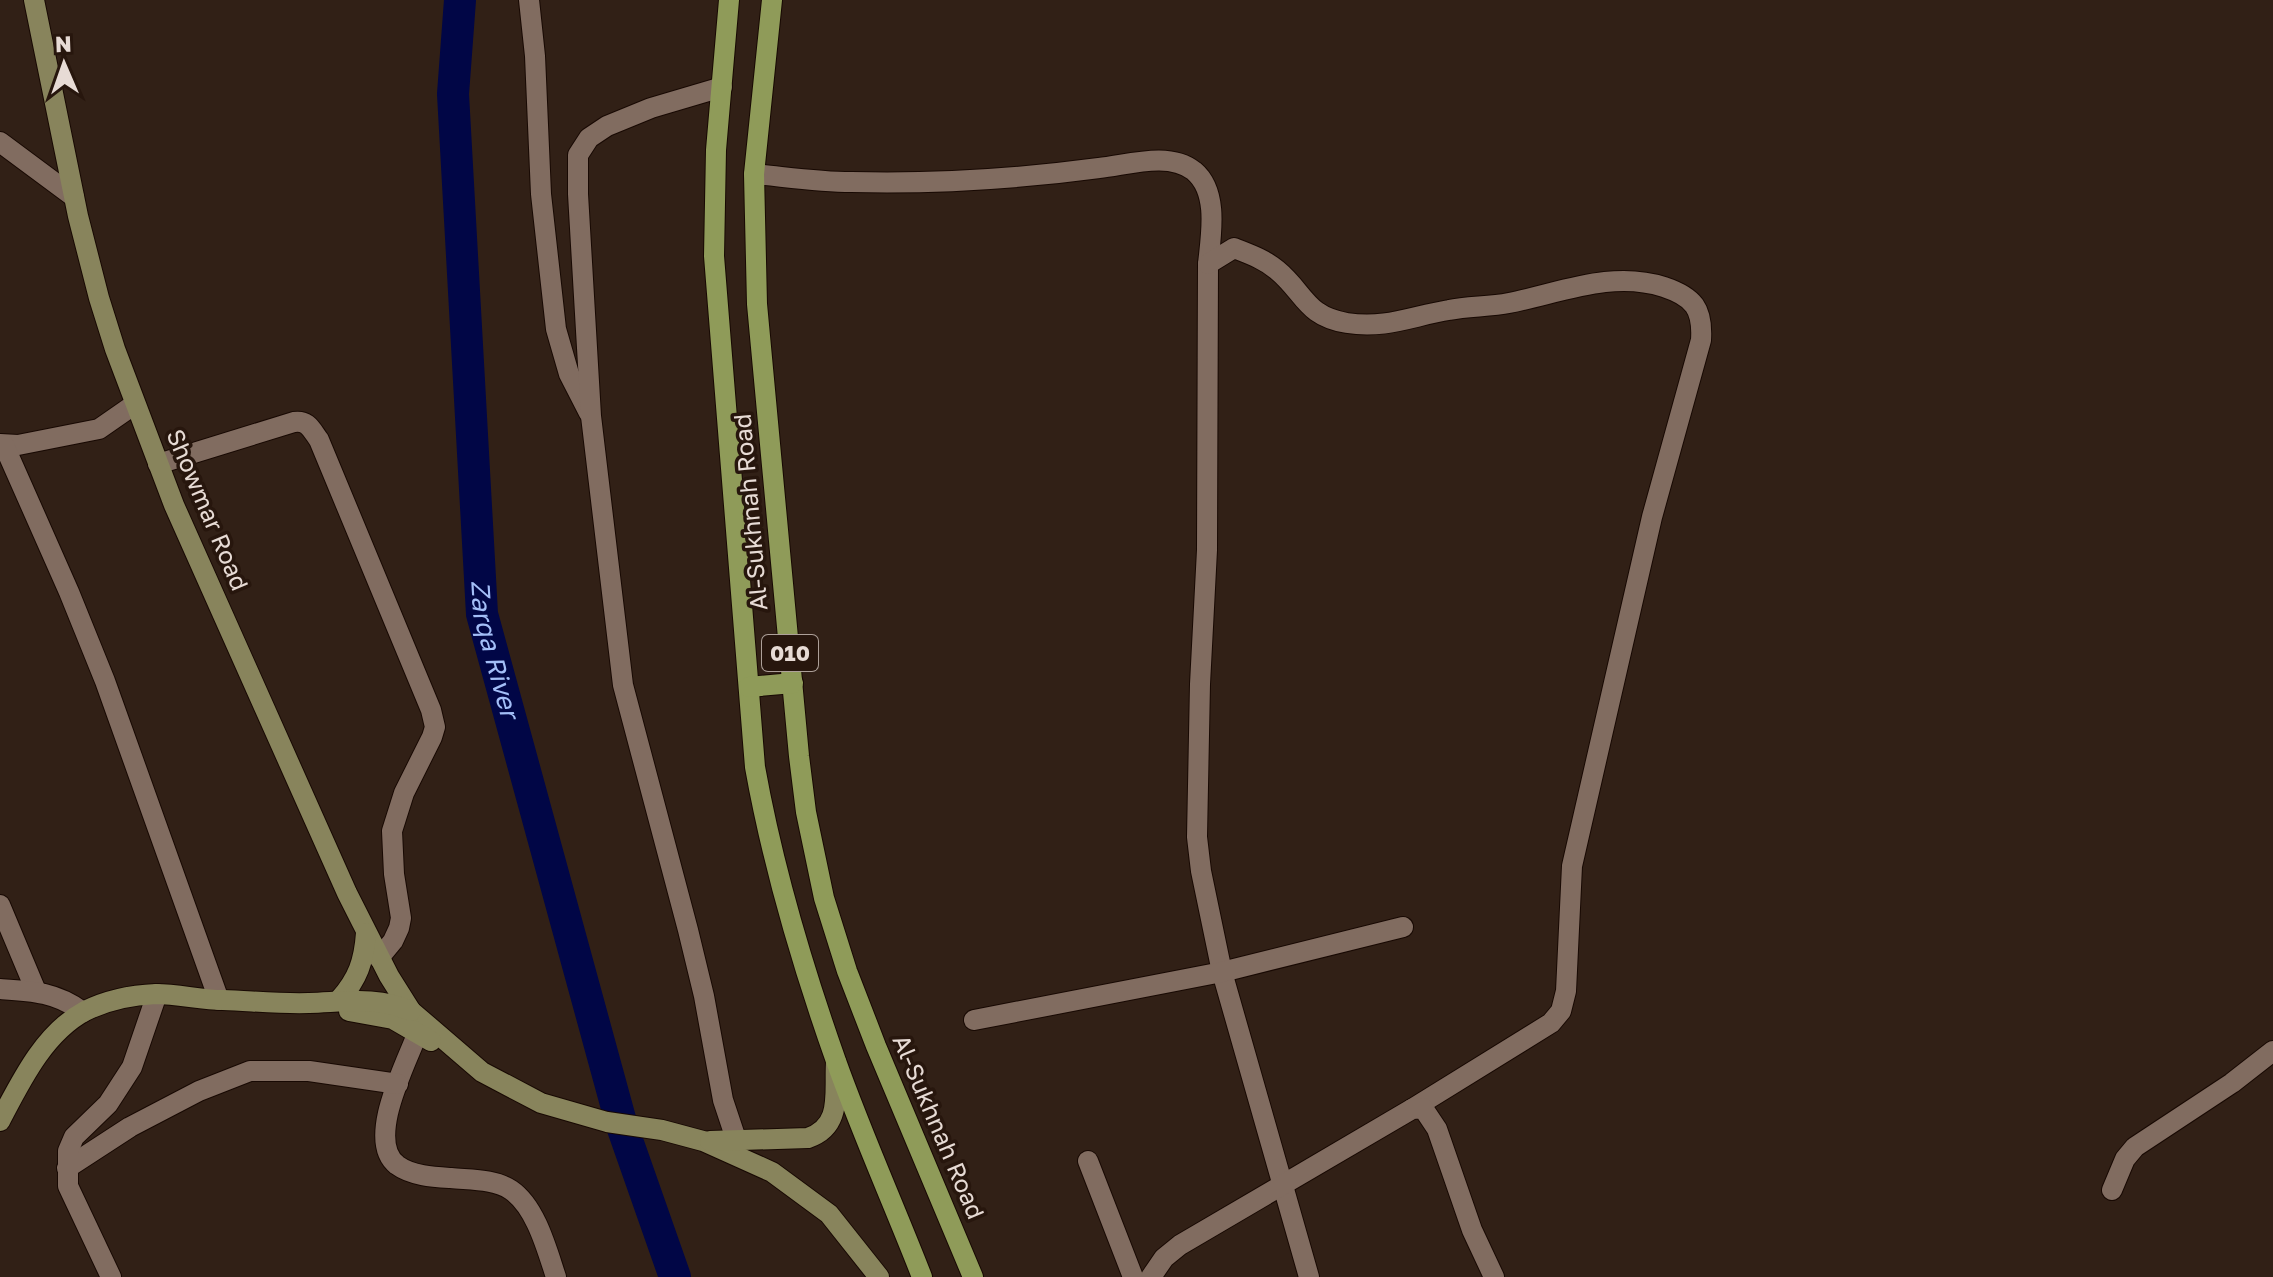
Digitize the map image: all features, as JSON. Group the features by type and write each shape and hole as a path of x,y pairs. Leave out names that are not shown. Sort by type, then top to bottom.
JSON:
{"main road":[{"name":"Showmar Road","path":"34,0 74,197 99,298 135,404 174,505 366,933 411,1011"},
{"name":"Al-Sukhnah Road","path":"729,0 716,150 714,256 755,767 766,827 787,908 836,1062 922,1277"},
{"name":"Al-Sukhnah Road","path":"772,0 754,174 757,304 806,812 824,898 847,971 973,1277"},
{"path":"749,687 793,683"},
{"path":"339,1000 362,967 366,933"},
{"name":"Showmar Road","path":"0,1121 33,1061 59,1032 83,1012 124,998 157,994 219,1000 310,1003 339,1000 396,1004 411,1011 482,1072 541,1103 607,1122 662,1130 703,1141 772,1172 829,1214 879,1277"},
{"name":"Showmar Road","path":"310,1003 380,1016 460,1055"},
{"name":"Showmar Road","path":"703,1141 808,1138 821,1134 829,1127 834,1115 836,1062"}],"street":[{"path":"529,0 536,71 541,194 556,329 569,374 591,416"},
{"path":"722,87 651,108 607,126 589,138 578,155 578,194 591,416 623,685 688,930 723,1100 736,1139"},
{"path":"0,142 74,197"},
{"path":"754,174 848,182 1018,179 1151,160 1184,165 1194,172 1207,191 1212,224 1208,264 1207,550 1197,837 1222,972 1309,1277"},
{"path":"1151,1277 1164,1258 1180,1245 1412,1109 1551,1023 1561,1011 1566,991 1572,866 1652,517 1701,340 1702,320 1692,302 1677,292 1653,284 1617,281 1581,285 1504,304 1434,312 1403,322 1354,324 1334,321 1316,313 1277,269 1253,255 1234,248 1208,264"},
{"path":"135,404 99,429 18,445 2,444 69,592 105,681 219,1000"},
{"path":"158,464 294,422 303,421 319,440 431,710 435,727 395,818 392,842 401,918 393,941 379,958"},
{"path":"0,905 36,991"},
{"path":"974,1020 1222,972 1403,927"},
{"path":"0,989 36,991 68,1001 83,1012"},
{"path":"111,1277 68,1186 68,1151 74,1137 108,1104 132,1067 157,994"},
{"path":"418,1032 387,1116 385,1135 391,1159 411,1172 487,1182 512,1190 533,1218 556,1277"},
{"path":"2112,1190 2125,1159 2135,1147 2232,1083 2273,1051"},
{"path":"67,1168 130,1127 199,1091 250,1071 309,1071 398,1084"},
{"path":"1412,1109 1423,1108 1437,1129 1472,1230 1494,1277"},
{"path":"1088,1161 1133,1277"}],"waterway":[{"name":"Zarqa River","path":"460,0 453,94 482,614 622,1126 675,1277"}]}
